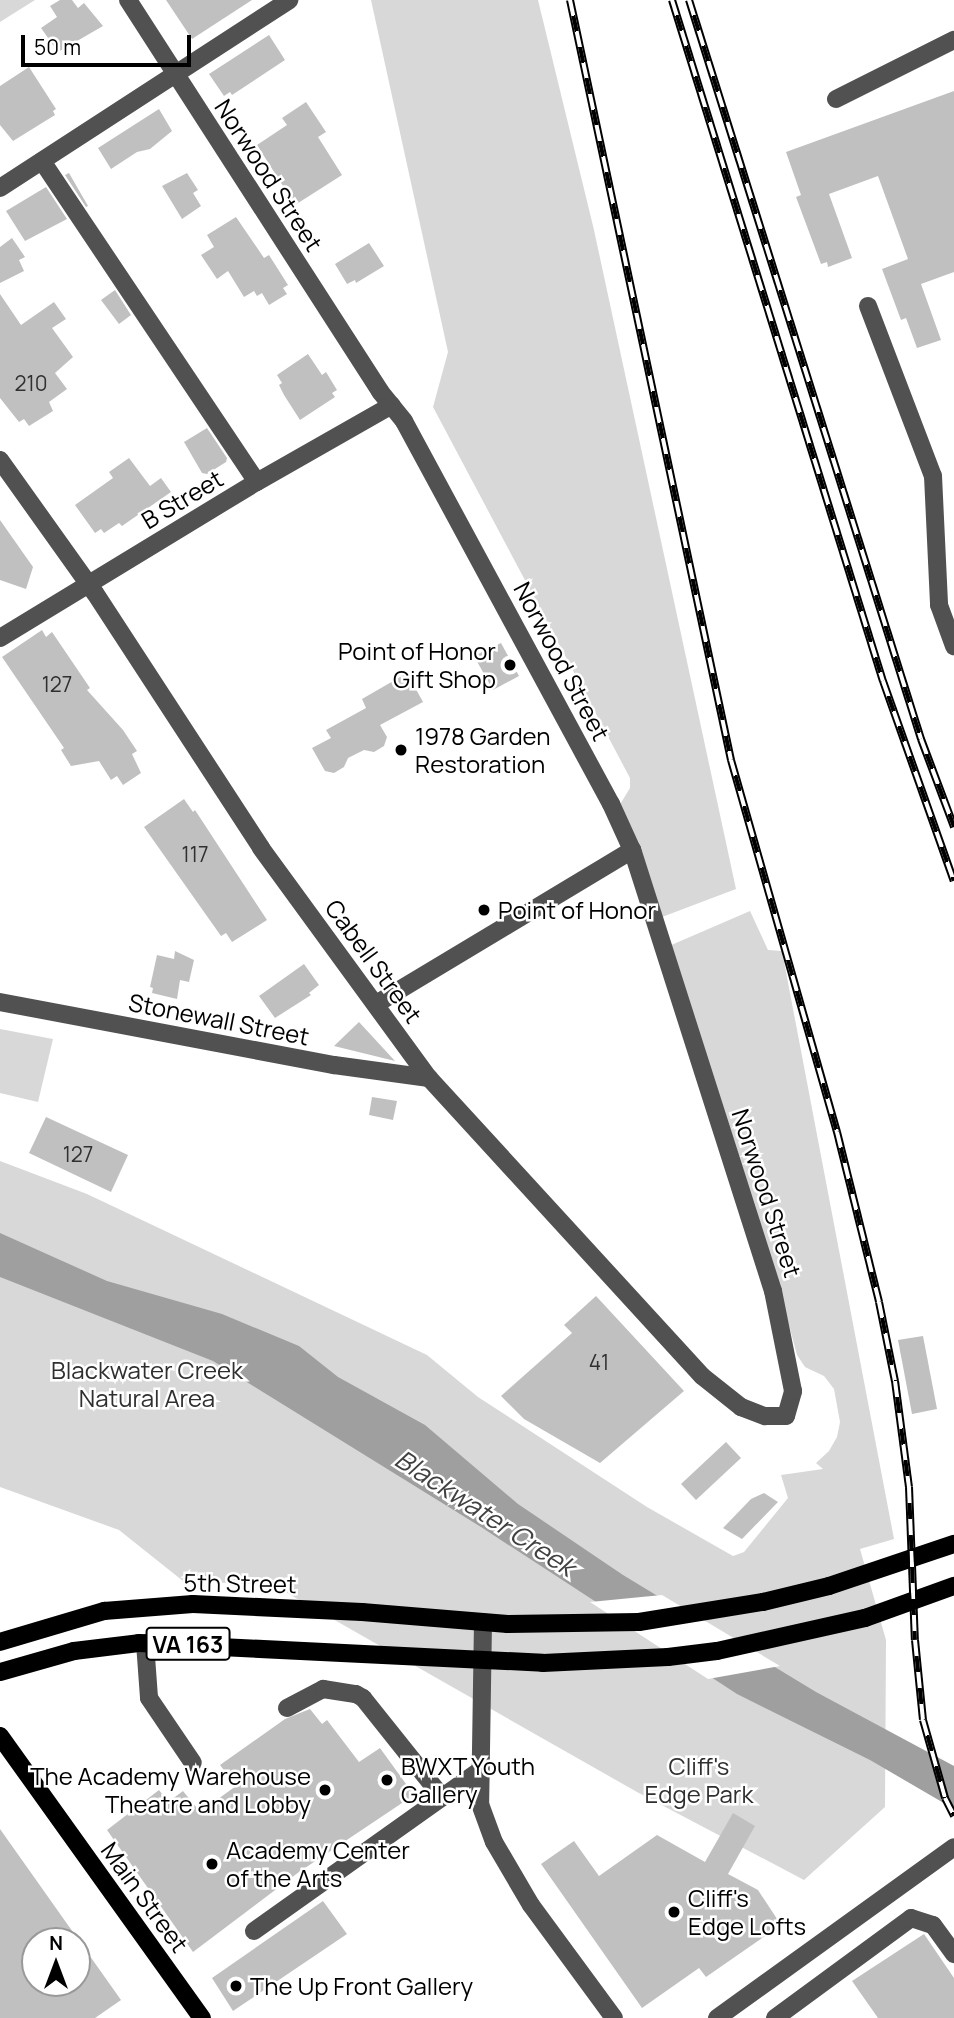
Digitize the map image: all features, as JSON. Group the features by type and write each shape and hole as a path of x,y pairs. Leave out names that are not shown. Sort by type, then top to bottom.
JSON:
{"main road":[{"name":"5th Street","path":"0,1642 104,1611 193,1604 362,1612 483,1622 599,1625 718,1611 829,1586 954,1544"},
{"path":"482,1661 626,1661 717,1651 865,1618 954,1586"},
{"name":"VA 163","path":"0,1672 74,1651 145,1643 482,1661"},
{"name":"Main Street","path":"0,1736 202,2018"}],"street":[{"name":"Norwood Street","path":"128,0 173,73 410,433 606,793 632,850 773,1291 793,1391 786,1416"},
{"path":"0,188 289,0"},
{"path":"836,99 954,40"},
{"path":"43,161 257,482"},
{"path":"868,306 933,476 939,605 954,646"},
{"name":"B Street","path":"0,638 257,482 391,405"},
{"name":"Cabell Street","path":"0,460 88,583 261,848 429,1078 702,1377 741,1407 765,1416 786,1416"},
{"path":"376,1004 632,850"},
{"name":"Stonewall Street","path":"0,1003 334,1065 429,1078"},
{"path":"483,1622 480,1804 494,1842 531,1905 614,2018"},
{"path":"145,1643 149,1698 193,1763"},
{"path":"287,1709 323,1689 356,1694 363,1698 442,1797"},
{"path":"254,1931 479,1771"},
{"path":"717,2018 954,1847"},
{"path":"775,2018 911,1918 933,1925 954,1954"}],"green space":[{"path":"0,0 35,0 0,22"},
{"path":"371,0 538,0 594,230 736,889 662,917 619,806 630,788 630,778 433,407 448,352"},
{"name":"Blackwater Creek Natural Area","path":"750,911 768,950 782,951 894,1539 860,1549 886,1640 885,1807 804,1880 637,1792 273,1585 183,1581 119,1530 0,1487 0,1161 87,1194 427,1355 478,1397 647,1507 733,1556 744,1552 788,1498 781,1475 823,1469 816,1463 829,1451 837,1437 840,1422 834,1389 824,1376 805,1367 797,1355 774,1269 669,946"},
{"path":"0,1029 53,1039 38,1102 0,1093"}],"water":[{"name":"Blackwater Creek","path":"0,1233 107,1281 222,1314 299,1346 338,1377 425,1425 518,1504 623,1575 816,1692 954,1766 954,1809 870,1760 737,1694 481,1527 213,1361 0,1277"}],"pier":[{"path":"662,1595 780,1666 708,1679 590,1602"}],"building":[{"path":"60,0 72,0 78,8 84,3 103,26 58,52 41,28 57,17 50,6"},
{"path":"166,0 252,0 192,39"},
{"path":"269,35 285,60 232,95 230,92 224,96 209,74"},
{"path":"29,67 56,109 53,111 55,115 13,141 0,125 0,86"},
{"path":"954,91 954,272 921,284 941,340 917,348 906,318 901,320 882,269 908,259 878,176 829,194 852,258 828,267 827,262 821,264 796,197 801,195 786,152"},
{"path":"306,102 326,132 318,137 342,175 295,205 257,145 287,125 282,118"},
{"path":"159,109 172,131 150,149 137,152 111,169 98,148"},
{"path":"69,173 88,206 86,207 65,175"},
{"path":"187,173 198,190 193,193 201,206 182,219 162,186"},
{"path":"46,187 67,219 25,241 6,211"},
{"path":"236,217 264,258 269,255 288,285 283,288 287,294 269,305 262,293 257,296 254,291 244,297 228,271 217,279 201,255 214,247 207,235"},
{"path":"12,238 25,257 19,260 24,271 0,283 0,247"},
{"path":"369,243 384,266 356,283 355,280 347,284 335,264"},
{"path":"115,290 131,315 119,324 101,300"},
{"path":"0,294 21,325 54,302 66,319 52,328 73,357 55,373 67,389 49,402 53,411 29,426 24,419 19,422 0,398"},
{"path":"308,354 322,375 326,372 337,390 332,393 335,397 300,420 284,395 277,375"},
{"path":"207,428 227,458 226,462 207,474 202,473 184,442"},
{"path":"129,458 150,486 161,478 171,492 122,526 119,523 104,533 101,529 95,533 75,505 113,478 109,472"},
{"path":"0,520 33,567 26,589 0,580"},
{"path":"42,630 46,637 52,632 90,688 87,690 123,730 137,751 132,754 141,773 123,785 117,776 111,780 99,761 71,766 61,750 64,748 2,657"},
{"path":"501,643 519,676 493,690 474,656"},
{"path":"407,673 423,702 380,725 387,737 384,746 374,752 364,750 348,758 344,767 334,773 325,771 312,748 331,738 326,730 366,708 362,699"},
{"path":"184,799 193,812 195,810 267,920 232,942 226,933 221,936 144,827"},
{"path":"175,951 194,960 189,982 180,980 177,999 152,993 153,988 150,987 157,955 174,959"},
{"path":"304,964 319,985 309,993 311,995 275,1018 259,996"},
{"path":"359,1022 395,1061 334,1046"},
{"path":"372,1097 397,1101 393,1120 369,1115"},
{"path":"46,1117 128,1155 111,1192 29,1153"},
{"path":"596,1296 684,1391 600,1463 524,1419 501,1396 572,1333 564,1325"},
{"path":"923,1336 937,1409 912,1414 898,1340"},
{"path":"726,1442 741,1458 696,1500 681,1484"},
{"path":"764,1493 778,1502 742,1539 723,1528 751,1499"},
{"path":"310,1709 322,1724 327,1720 359,1762 380,1748 414,1795 299,1872 193,1952 107,1830 159,1790 168,1802 183,1791 200,1812 236,1786 220,1765 285,1719"},
{"name":"Cliff's Edge Lofts","path":"733,1813 755,1826 728,1874 758,1890 781,1925 706,1977 699,1968 642,2008 541,1864 574,1841 599,1876 657,1835 705,1862"},
{"path":"0,1829 69,1927 21,1927 21,1997 91,1997 91,1958 121,2000 95,2018 0,2018"},
{"path":"323,1901 347,1934 233,2011 212,1978"},
{"path":"924,1934 954,1978 954,2018 878,2018 852,1981"}],"railway":[{"path":"570,0 731,760 837,1132 879,1302 895,1381 909,1487 915,1640 923,1720 945,1798 954,1816"},
{"path":"672,0 883,681 954,881"},
{"path":"689,0 921,739 954,827"}],"place":[{"name":"Point of Honor Gift Shop","path":"510,665"},
{"name":"1978 Garden Restoration","path":"401,750"},
{"name":"Point of Honor","path":"484,910"},
{"name":"BWXT Youth Gallery","path":"387,1780"},
{"name":"The Academy Warehouse Theatre and Lobby","path":"325,1790"},
{"name":"Academy Center of the Arts","path":"212,1864"},
{"name":"Cliff's Edge Lofts","path":"674,1912"},
{"name":"The Up Front Gallery","path":"236,1986"}],"park label":[{"name":"Cliff's Edge Park","path":"699,1780"}]}
